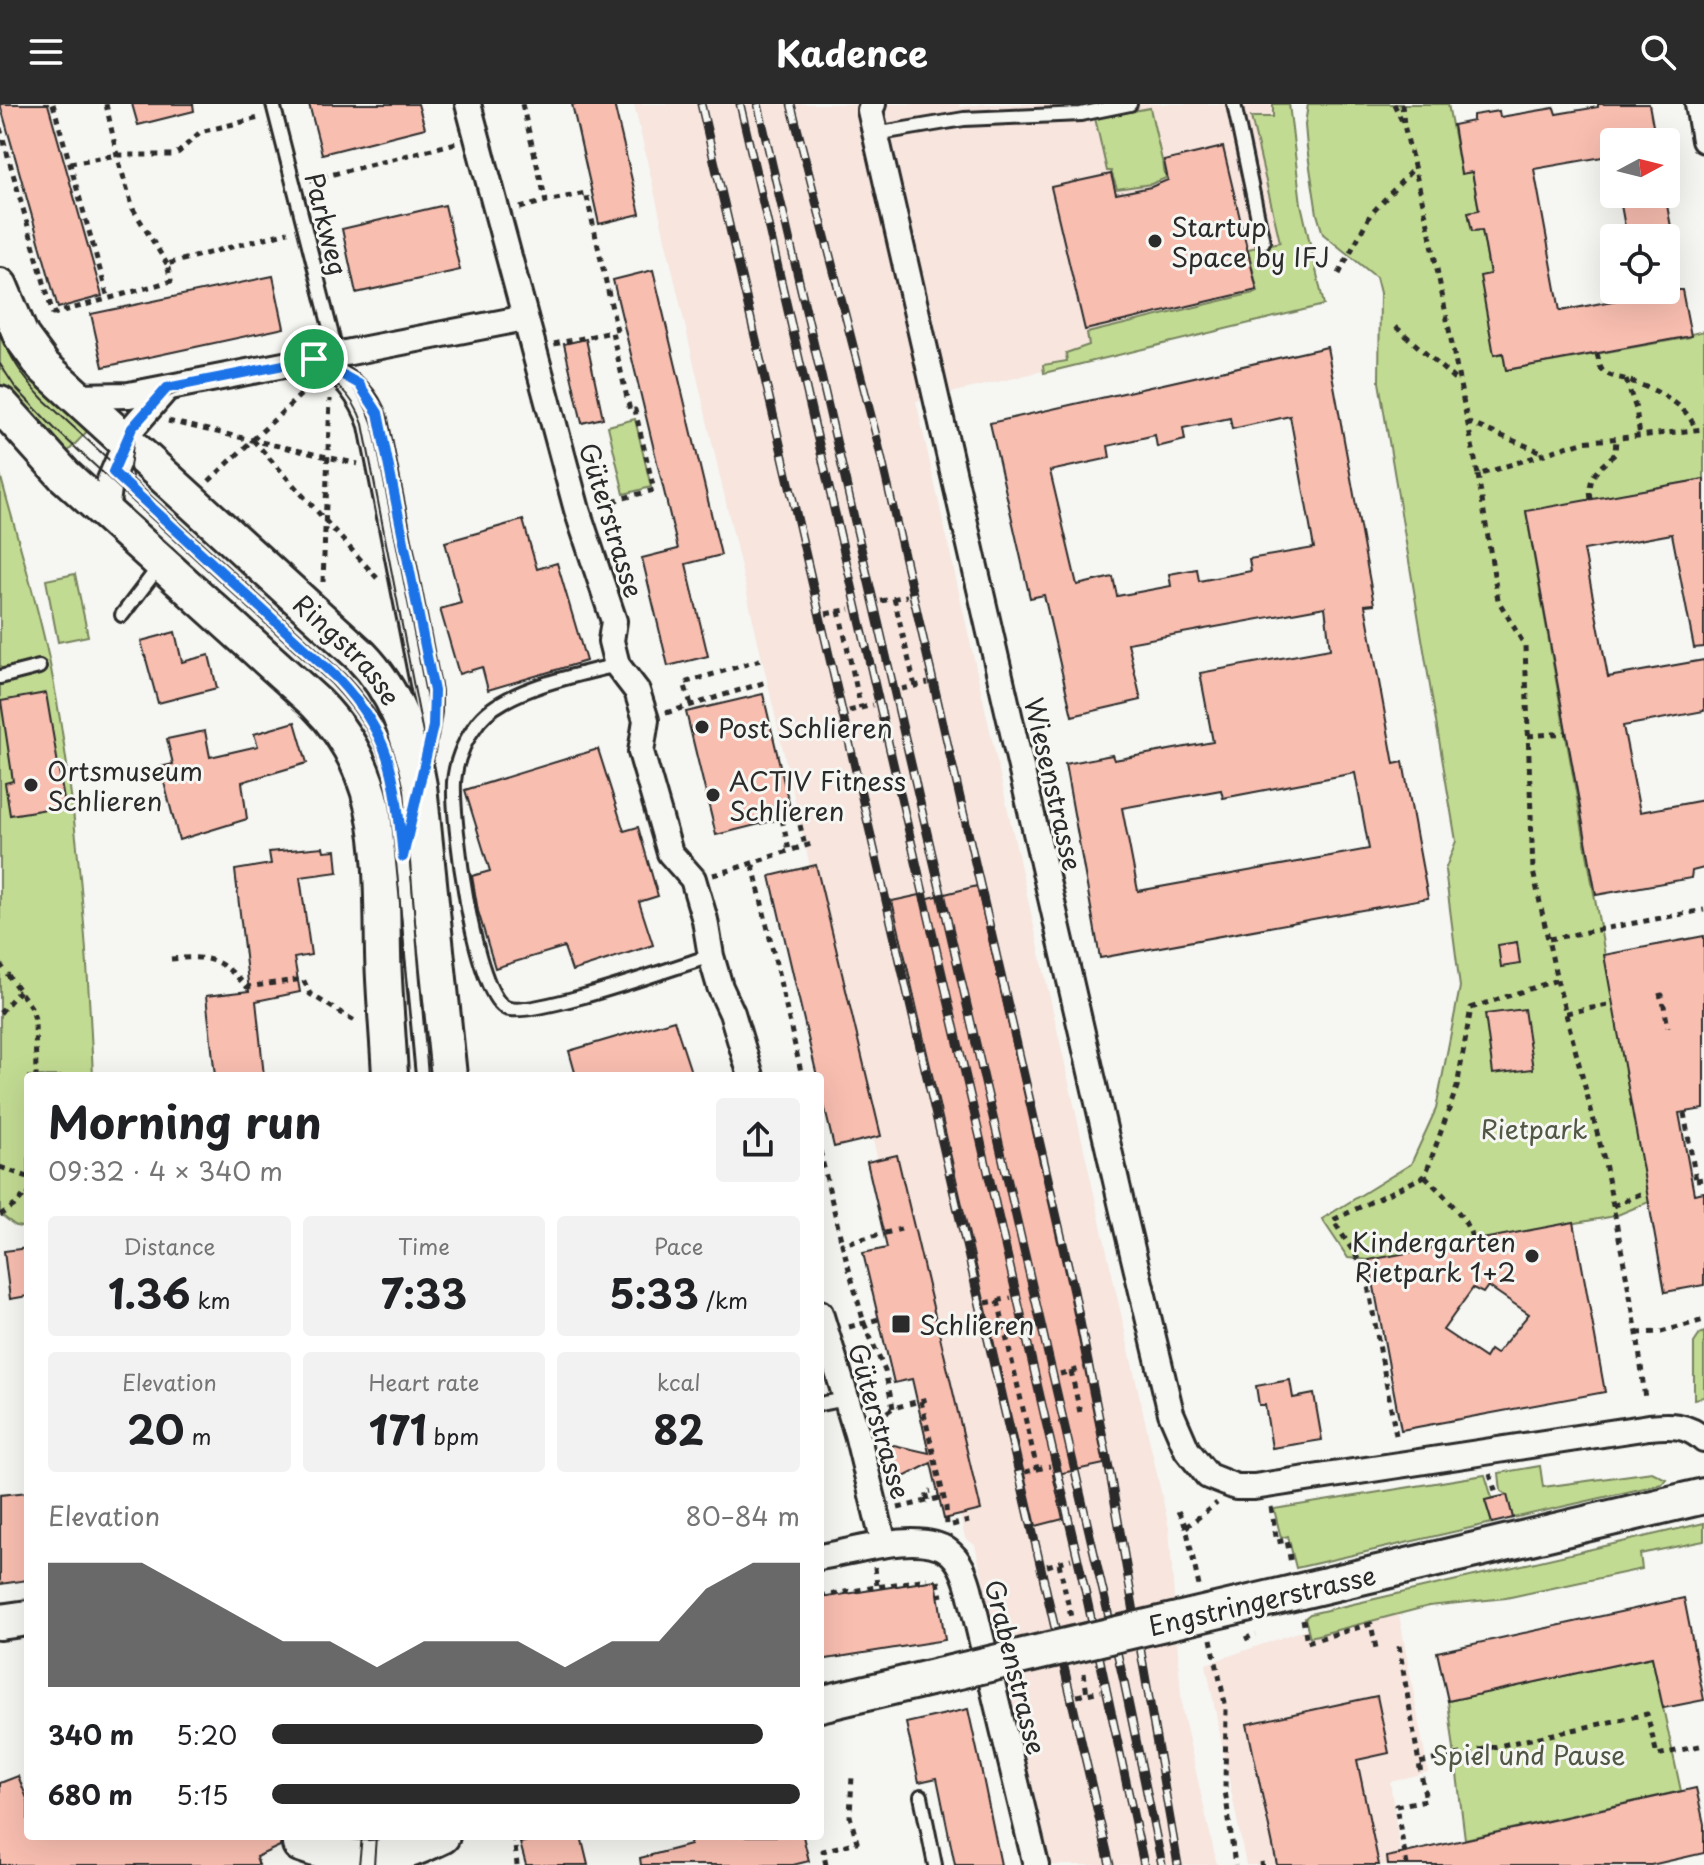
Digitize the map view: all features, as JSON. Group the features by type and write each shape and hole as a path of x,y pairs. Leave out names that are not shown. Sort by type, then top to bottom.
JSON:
{"main road":[{"name":"Ringstrasse","path":"0,286 21,336 43,366 371,667 398,708 419,786 449,1072"},
{"name":"Ringstrasse","path":"0,404 64,475 330,716 349,743 363,772 376,819 390,1072"},
{"name":"Engstringerstrasse","path":"824,1703 1704,1496"},
{"path":"0,1622 24,1619"},
{"path":"335,1853 421,1850"}],"street":[{"name":"Güterstrasse","path":"468,104 577,510 614,621 611,641 617,665 637,691 646,720 641,752 670,853 693,879 720,987 732,1013 750,1072"},
{"path":"1698,104 1704,140"},
{"name":"Wiesenstrasse","path":"871,107 1157,1357 1178,1434 1197,1465 1220,1483 1236,1487"},
{"path":"75,396 120,396 167,388 525,318"},
{"path":"106,512 113,472 126,440 137,420 167,388"},
{"name":"Güterstrasse","path":"824,1326 875,1502 884,1544"},
{"path":"1236,1487 1267,1486 1649,1427 1675,1425 1704,1440"},
{"name":"Grabenstrasse","path":"824,1556 884,1544 922,1542 938,1545 953,1555 965,1575 1036,1865"}],"lane":[{"path":"875,134 964,119 1081,114 1130,104"},
{"path":"1234,104 1263,242"},
{"name":"Parkweg","path":"274,109 305,228 326,357"},
{"path":"326,357 359,407 366,426 428,746 403,857"},
{"path":"113,472 338,679 368,714 384,744 394,773 423,1072"},
{"path":"122,615 162,562"},
{"path":"617,665 500,701 478,721 461,749 454,794 463,878 471,925 493,997 508,1009 520,1011 536,1008 711,956"},
{"path":"0,677 39,667"},
{"path":"824,1403 846,1399"},
{"path":"921,1796 935,1865"}],"path":[{"path":"53,104 108,298"},
{"path":"0,128 53,314 171,281 167,264 133,209 106,104"},
{"path":"522,104 546,201 586,193 617,331 533,349"},
{"path":"1394,104 1404,125"},
{"path":"1402,104 1478,475 1498,600 1525,646 1533,871 1557,980 1605,1163 1637,1333 1645,1399"},
{"path":"70,163 117,155 173,155 200,132 274,109"},
{"path":"294,184 476,138"},
{"path":"1339,274 1370,215 1414,167"},
{"path":"167,264 305,228"},
{"path":"1396,327 1459,383"},
{"path":"577,510 654,490 635,410 630,411 612,332"},
{"path":"1597,354 1601,369 1607,375 1626,379 1668,396 1692,418 1696,430"},
{"path":"1626,379 1636,409 1640,436"},
{"path":"300,383 310,386 335,404"},
{"path":"200,490 310,386"},
{"path":"323,588 330,399"},
{"path":"160,426 172,415"},
{"path":"165,420 358,464"},
{"path":"1467,422 1545,453"},
{"path":"1478,475 1582,442 1704,429"},
{"path":"1591,499 1589,486 1592,473 1615,454 1616,438"},
{"path":"253,440 383,585 380,571"},
{"path":"355,449 362,479"},
{"path":"881,601 907,596"},
{"path":"894,598 915,686"},
{"path":"826,614 850,609"},
{"path":"839,611 861,708"},
{"path":"691,704 684,683 760,660"},
{"path":"646,720 766,682"},
{"path":"902,689 928,683"},
{"path":"849,711 873,705"},
{"path":"1528,736 1566,733"},
{"path":"782,819 789,850"},
{"path":"693,879 753,865 808,845 800,825"},
{"path":"753,865 801,1072"},
{"path":"1549,939 1704,910"},
{"path":"171,959 199,956 228,967 247,987 303,979 310,994 360,1024 367,1023"},
{"path":"0,964 31,1007 35,1019 36,1072"},
{"path":"1396,1435 1365,1270 1333,1220 1425,1176 1457,1087 1471,1008 1557,980"},
{"path":"0,1013 19,991"},
{"path":"1658,996 1662,995 1668,1027"},
{"path":"1566,1013 1613,1004"},
{"path":"1684,1113 1694,1181 1704,1179"},
{"path":"0,1167 24,1176"},
{"path":"824,1168 864,1323 885,1371 893,1408 931,1398"},
{"path":"1425,1176 1452,1203 1468,1225 1473,1240"},
{"path":"1613,1206 1647,1191"},
{"path":"0,1215 24,1196"},
{"path":"842,1244 901,1229"},
{"path":"986,1303 1011,1298"},
{"path":"998,1301 1037,1469"},
{"path":"864,1323 879,1319"},
{"path":"1637,1333 1661,1332 1704,1320"},
{"path":"1060,1374 1084,1368"},
{"path":"1071,1371 1081,1417"},
{"path":"921,1401 948,1507 947,1526 969,1521"},
{"path":"1025,1472 1050,1466"},
{"path":"1489,1469 1497,1497"},
{"path":"1186,1527 1236,1487"},
{"path":"928,1500 926,1492 931,1491"},
{"path":"888,1510 943,1497"},
{"path":"1178,1511 1186,1527 1199,1587"},
{"path":"1273,1515 1277,1542 1287,1540 1307,1642 1371,1624 1377,1653"},
{"path":"1047,1566 1071,1559"},
{"path":"1059,1563 1071,1618"},
{"path":"824,1595 927,1579"},
{"path":"938,1581 941,1597"},
{"path":"1209,1633 1226,1708 1225,1790 1235,1865"},
{"path":"1399,1646 1426,1800 1396,1806 1407,1865"},
{"path":"1084,1673 1087,1695"},
{"path":"1077,1696 1101,1691"},
{"path":"1419,1763 1647,1714 1657,1755 1704,1745"},
{"path":"826,1865 823,1851 857,1842 850,1816 852,1776"},
{"path":"514,1840 517,1865"}],"shaded area":[{"path":"634,104 959,104 960,107 983,104 1276,104 1324,305 916,401 1169,1528 1182,1710 1217,1865 1049,1865 975,1545 965,1538"},
{"path":"1396,1598 1428,1772 1390,1782 1402,1865 1246,1865 1206,1664"}],"green space":[{"path":"1273,104 1289,104 1301,204 1324,305 1044,373 1043,365 1067,361 1066,353 1089,345 1087,333 1258,292 1248,249 1280,242 1251,117 1273,117"},
{"name":"Rietpark","path":"1308,104 1448,104 1461,173 1472,172 1479,210 1469,212 1472,231 1482,230 1490,274 1494,355 1503,353 1506,370 1690,337 1704,331 1704,479 1526,512 1649,1202 1615,1216 1369,1260 1348,1258 1322,1219 1411,1164 1436,1109 1460,987 1445,870 1456,841 1379,382 1380,293 1376,277 1323,234 1307,148 1305,125"},
{"path":"1150,108 1166,178 1151,184 1117,189 1111,171 1107,171 1095,118"},
{"path":"0,309 95,423 61,459 8,402 0,387"},
{"path":"635,419 651,487 624,494 608,426"},
{"path":"0,474 40,620 68,770 80,872 93,1072 24,1072 24,1227 16,1226 0,1214"},
{"path":"75,574 88,636 58,642 46,580"},
{"path":"1704,1332 1704,1397 1694,1399 1694,1343"},
{"path":"1540,1466 1543,1487 1652,1472 1666,1479 1662,1484 1513,1518 1507,1495 1501,1491 1499,1473"},
{"path":"1485,1475 1492,1498 1485,1501 1492,1523 1296,1568 1288,1536 1281,1538 1274,1509"},
{"path":"1704,1523 1704,1541 1640,1554 1642,1569 1506,1598 1429,1606 1310,1637 1305,1618 1310,1614"},
{"name":"Spiel und Pause","path":"1652,1657 1681,1791 1465,1839 1448,1701"}],"building":[{"path":"0,104 48,104 102,296 58,308"},
{"path":"132,104 193,104 194,111 138,125"},
{"path":"309,104 418,104 425,128 322,154"},
{"path":"572,104 614,104 640,214 599,224"},
{"path":"1598,104 1649,104 1653,128 1600,128 1600,157 1534,169 1560,311 1600,303 1680,304 1682,290 1691,336 1506,370 1503,353 1494,355 1480,276 1490,274 1482,230 1472,231 1468,212 1479,210 1472,172 1461,174 1453,125 1473,121 1473,115 1499,111 1500,117 1554,108 1556,114 1598,107"},
{"name":"Startup Space by IFJ","path":"1223,147 1257,290 1085,330 1051,187 1111,174 1116,194 1151,187 1168,180 1164,161"},
{"path":"445,205 460,270 356,293 342,229"},
{"path":"1622,208 1668,208 1670,224 1624,224"},
{"path":"653,270 721,555 686,564 708,656 668,666 642,558 678,549 613,280"},
{"path":"273,276 284,328 103,367 91,314"},
{"path":"586,339 603,418 582,423 564,344"},
{"path":"1327,347 1374,604 1365,605 1394,764 1403,762 1428,898 1100,958 1065,764 1112,755 1114,760 1213,742 1200,673 1330,649 1325,607 1128,643 1141,700 1072,716 1044,595 1030,598 990,423","holes":["1290,416 1314,548 1249,559 1251,571 1199,581 1197,569 1169,574 1171,586 1117,596 1113,577 1077,585 1050,471 1110,458 1108,446 1155,435 1157,447 1185,440 1183,428 1230,418 1232,429","1355,773 1369,849 1138,891 1122,808 1221,790 1223,798"]},
{"path":"1704,479 1704,647 1694,648 1672,534 1584,550 1608,677 1704,660 1704,711 1623,726 1640,812 1704,800 1704,868 1692,871 1691,878 1596,895 1526,511"},
{"path":"523,520 537,569 557,563 586,661 488,690 482,667 459,674 440,609 461,603 445,542"},
{"path":"175,632 182,662 209,655 217,688 158,703 141,641"},
{"path":"46,693 65,806 10,815 5,783 13,781 1,701"},
{"path":"763,694 792,816 716,835 686,712"},
{"path":"295,722 307,763 242,782 247,819 179,840 160,767 173,764 167,739 205,731 210,757 258,746 254,734"},
{"path":"598,749 624,831 638,827 658,896 639,902 653,945 572,971 564,947 495,968 478,911 472,876 490,871 465,790"},
{"path":"323,847 324,851 336,850 338,872 300,877 311,955 294,958 300,992 256,1001 264,1072 215,1072 206,996 249,991 235,870 271,864 269,852"},
{"path":"816,865 881,1136 834,1147 824,1105 824,1072 816,1072 770,876"},
{"path":"977,886 1071,1299 1104,1464 1053,1475 1063,1519 1036,1526 892,901 920,895 921,900"},
{"path":"1704,936 1704,1109 1679,1113 1694,1194 1704,1192 1704,1285 1665,1292 1604,955"},
{"path":"1517,942 1520,964 1501,967 1498,945"},
{"path":"1524,1009 1533,1069 1493,1074 1485,1014"},
{"path":"674,1020 691,1072 575,1072 569,1051"},
{"path":"897,1155 981,1510 944,1519 931,1463 898,1480 887,1476 880,1466 884,1450 894,1445 929,1453 912,1379 894,1383 863,1253 887,1248 867,1162"},
{"path":"1574,1222 1605,1392 1401,1430 1369,1260","holes":["1488,1286 1529,1314 1496,1354 1490,1350 1485,1358 1443,1330 1473,1288 1483,1293"]},
{"path":"24,1248 24,1297 10,1299 4,1251"},
{"path":"1290,1380 1293,1398 1314,1394 1322,1440 1272,1448 1265,1405 1259,1405 1256,1386"},
{"path":"24,1492 24,1581 0,1584 0,1495"},
{"path":"1507,1495 1513,1518 1492,1523 1485,1500"},
{"path":"936,1580 945,1640 824,1659 824,1597"},
{"path":"1684,1598 1704,1700 1663,1708 1652,1657 1448,1701 1437,1652"},
{"path":"1377,1696 1389,1753 1357,1760 1379,1865 1277,1865 1247,1724"},
{"path":"968,1709 1001,1865 955,1865 937,1778 919,1782 906,1723"},
{"path":"18,1776 24,1791 24,1840 281,1840 280,1846 256,1857 259,1865 0,1865 0,1783"},
{"path":"1696,1788 1704,1824 1704,1853 1651,1865 1388,1865 1387,1857"},
{"path":"532,1840 582,1840 588,1865 526,1865 520,1843"},
{"path":"688,1840 804,1840 809,1861 793,1865 641,1865 640,1858 690,1845"}],"tram line":[{"path":"0,332 18,368 43,399 344,676 383,728 404,790 428,1072"},
{"path":"134,486 130,467 134,437 142,419 162,399 194,385 313,363 347,373 372,395 382,417 437,695 436,726 413,820"},
{"path":"0,364 15,387 54,428 333,684 368,728 388,780 411,1016"},
{"path":"304,371 325,378 341,389 354,404 363,424 426,749"},
{"path":"359,1865 362,1840"},
{"path":"374,1865 376,1840"}],"railway":[{"path":"701,104 1110,1865"},
{"path":"740,104 1085,1590 1144,1865"},
{"path":"758,104 1124,1682 1162,1865"},
{"path":"791,104 878,443 1074,1291 1109,1468 1178,1865"}],"place":[{"name":"Startup Space by IFJ","path":"1155,241"},
{"name":"Post Schlieren","path":"702,727"},
{"name":"Ortsmuseum Schlieren","path":"31,785"},
{"name":"ACTIV Fitness Schlieren","path":"713,795"},
{"name":"Kindergarten Rietpark 1+2","path":"1532,1256"},
{"name":"Schlieren","path":"901,1324"}],"route":[{"path":"314,359 359,384 378,413 434,691 433,726 403,857 394,773 384,744 368,714 338,679 113,472 137,420 167,388 314,359"}]}
